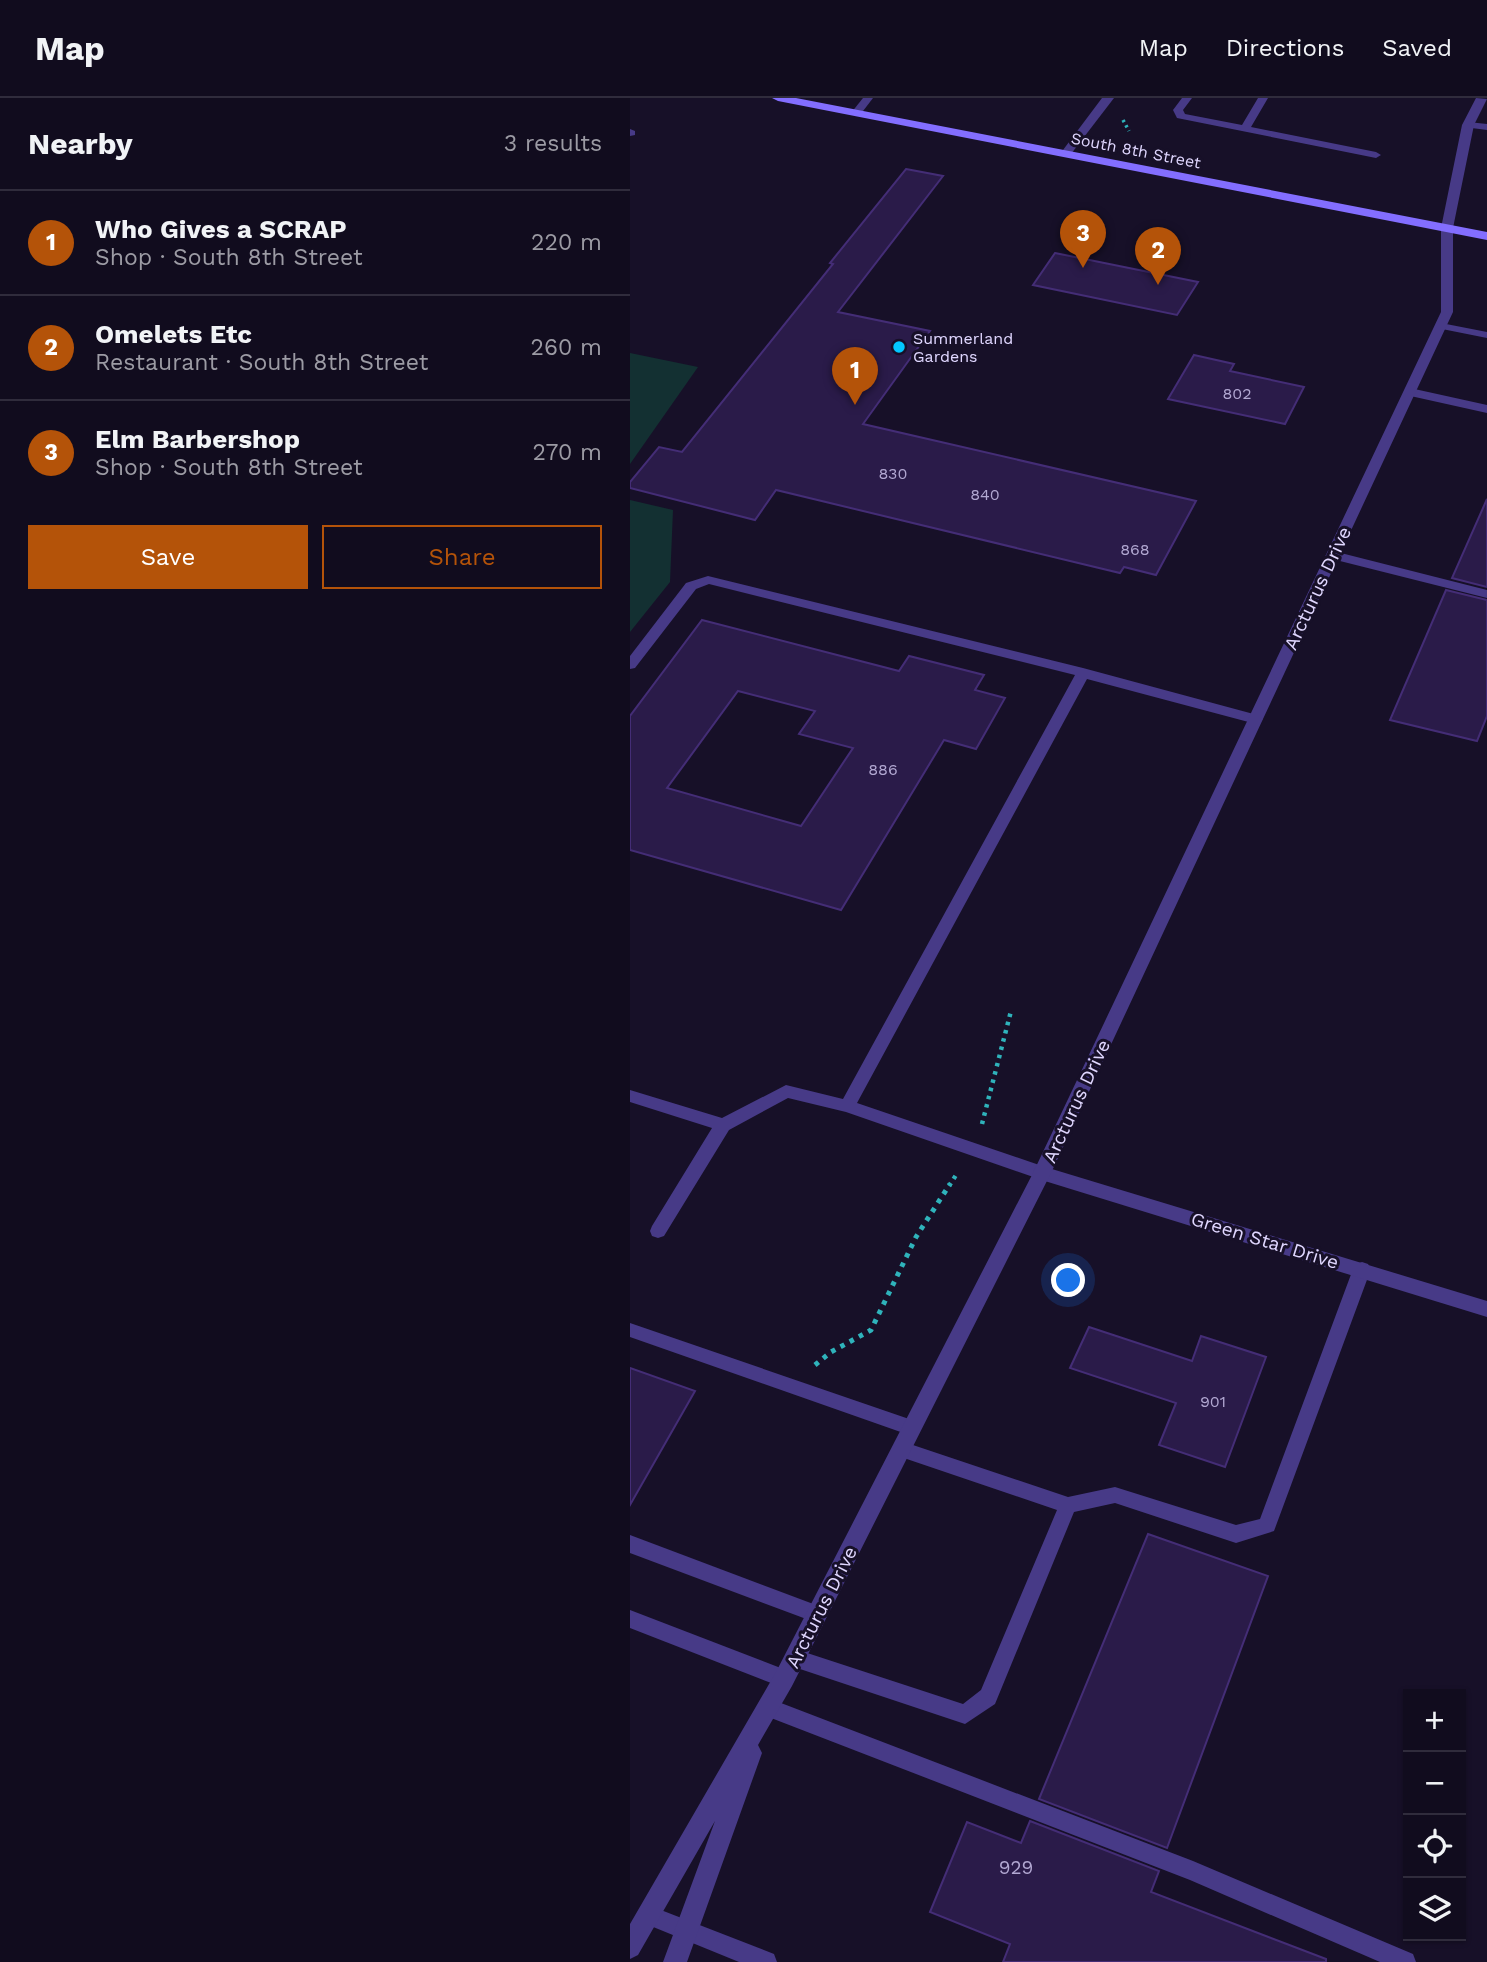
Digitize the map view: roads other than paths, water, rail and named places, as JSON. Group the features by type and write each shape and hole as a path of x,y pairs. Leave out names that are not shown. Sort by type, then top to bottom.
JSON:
{"main road":[{"name":"South 8th Street","path":"778,98 1067,152 1487,236"}],"street":[{"path":"1067,152 1108,98"},
{"name":"Arcturus Drive","path":"630,1947 784,1679 1042,1173 1441,326 1447,312 1447,228 1468,125 1482,98"},
{"name":"Green Star Drive","path":"1042,1173 1487,1309"},
{"path":"675,1962 768,1707"}],"lane":[{"path":"856,113 869,98"},
{"path":"1187,98 1178,110 1181,116 1376,155"},
{"path":"1245,128 1263,98"},
{"path":"1468,125 1487,127"},
{"path":"1441,326 1487,335"},
{"path":"1410,392 1487,409"},
{"path":"1333,555 1487,594"},
{"path":"630,666 691,586 708,580 1256,719"},
{"path":"847,1106 1083,673"},
{"path":"658,1231 723,1125 786,1091 847,1106 1042,1173"},
{"path":"630,1096 723,1125"},
{"path":"901,1449 1068,1505 1115,1495 1236,1534 1267,1525 1362,1269"},
{"path":"630,1331 912,1429"},
{"path":"795,1658 965,1714 988,1697 1068,1505"},
{"path":"630,1544 817,1614"},
{"path":"630,1619 784,1679"},
{"path":"768,1707 1193,1871 1405,1962"},
{"path":"648,1915 766,1962"}],"place":[{"name":"Elm Barbershop","path":"1083,268"},
{"name":"Omelets Etc","path":"1158,285"},
{"name":"Summerland Gardens","path":"899,347"},
{"name":"Who Gives a SCRAP","path":"855,405"}]}
